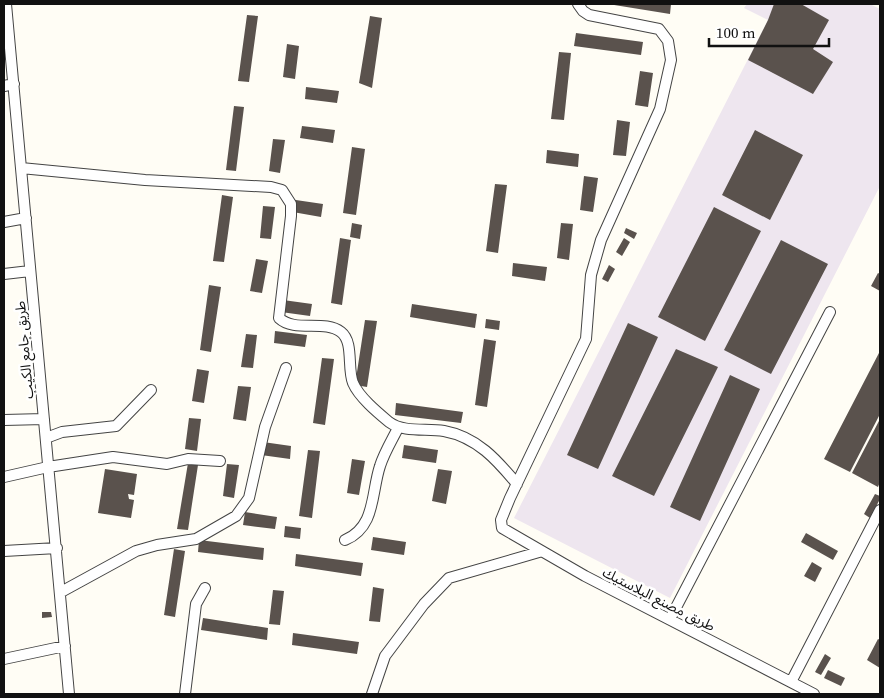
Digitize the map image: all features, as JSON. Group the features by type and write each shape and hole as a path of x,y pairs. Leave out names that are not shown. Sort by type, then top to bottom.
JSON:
{"street":[{"name":"طريق جامع الكيب","path":"6,4 9,85 21,168 70,694"},
{"path":"21,168 145,180 271,187 282,190 291,204 291,216 279,318 290,324 330,328 341,332 347,342 353,385 379,412 398,428 444,431 470,440 492,455 517,484 586,339 591,275 599,246 660,109 672,60 668,41 659,29 589,14 583,11 578,4"},
{"path":"4,222 26,218"},
{"path":"4,274 30,271"},
{"path":"670,619 830,312"},
{"path":"61,592 136,551 157,545 196,539 236,516 249,498 265,427 286,368"},
{"path":"46,438 62,432 116,426 151,390"},
{"path":"4,420 44,419"},
{"path":"346,540 358,533 366,524 379,468 398,428"},
{"path":"4,477 48,467 113,458 167,464 188,459 220,461"},
{"name":"طريق مصنع البلاستيك","path":"517,484 501,520 502,528 539,552 814,694"},
{"path":"791,682 880,510"},
{"path":"4,551 57,548"},
{"path":"372,694 385,656 424,604 449,578 539,552"},
{"path":"185,694 196,604 205,588"},
{"path":"4,659 65,646"}],"shaded area":[{"path":"747,4 870,4 880,9 880,186 670,598 514,518 768,20 744,8"}],"building":[{"path":"608,4 671,4 670,14"},
{"path":"774,4 801,4 829,20 813,49 833,62 813,94 748,60"},
{"path":"247,15 258,16 249,82 238,81"},
{"path":"370,16 382,18 372,88 359,83"},
{"path":"576,33 643,42 641,55 574,46"},
{"path":"287,44 299,46 295,79 283,77"},
{"path":"559,52 571,53 564,120 551,119"},
{"path":"640,71 653,73 648,107 635,105"},
{"path":"306,87 339,91 337,103 305,99"},
{"path":"234,106 244,107 236,171 226,170"},
{"path":"617,120 630,122 626,156 613,155"},
{"path":"302,126 335,130 333,143 300,138"},
{"path":"755,130 803,155 770,220 722,195"},
{"path":"273,139 285,140 280,173 269,171"},
{"path":"352,147 365,149 356,215 343,213"},
{"path":"547,150 579,154 578,167 546,163"},
{"path":"584,176 598,178 593,212 580,210"},
{"path":"495,184 507,185 498,253 486,251"},
{"path":"222,195 233,197 224,262 213,261"},
{"path":"289,199 323,204 321,217 287,211"},
{"path":"263,206 275,207 271,239 260,238"},
{"path":"714,207 761,231 705,341 658,317"},
{"path":"352,223 362,225 360,239 350,237"},
{"path":"561,223 573,224 569,260 557,258"},
{"path":"626,228 637,233 634,239 624,233"},
{"path":"340,238 351,240 342,305 331,303"},
{"path":"624,238 630,242 622,256 616,252"},
{"path":"781,240 828,264 771,374 724,350"},
{"path":"256,259 268,261 262,293 250,291"},
{"path":"513,263 547,267 545,281 512,276"},
{"path":"609,265 615,269 608,282 602,279"},
{"path":"878,273 880,274 880,291 871,286"},
{"path":"209,285 221,287 211,352 200,350"},
{"path":"283,300 312,304 310,316 281,312"},
{"path":"412,304 477,314 475,328 410,317"},
{"path":"486,319 500,321 499,330 485,328"},
{"path":"365,320 377,321 367,387 355,385"},
{"path":"628,323 658,337 598,469 567,455"},
{"path":"275,331 307,335 305,347 274,343"},
{"path":"246,334 257,335 253,368 241,367"},
{"path":"484,339 496,341 487,407 475,405"},
{"path":"676,349 718,367 654,496 612,476"},
{"path":"880,351 880,414 850,472 824,459"},
{"path":"322,358 334,359 325,425 313,423"},
{"path":"197,369 209,371 204,403 192,401"},
{"path":"730,375 760,389 700,521 670,507"},
{"path":"238,386 251,387 246,421 233,419"},
{"path":"396,403 463,412 461,423 395,415"},
{"path":"189,418 201,419 197,451 185,449"},
{"path":"880,419 880,482 878,487 852,473"},
{"path":"263,442 291,446 290,459 261,455"},
{"path":"404,445 438,450 436,463 402,458"},
{"path":"308,450 320,451 312,518 299,516"},
{"path":"352,459 365,461 359,495 347,493"},
{"path":"188,463 198,465 188,530 177,529"},
{"path":"227,464 239,465 234,498 223,496"},
{"path":"105,469 137,474 134,495 128,494 129,499 134,500 131,518 98,513"},
{"path":"438,469 452,471 446,504 432,501"},
{"path":"875,494 880,496 880,499 870,518 864,514"},
{"path":"245,512 277,517 275,529 243,525"},
{"path":"285,526 301,528 300,539 284,537"},
{"path":"806,533 838,551 833,560 801,542"},
{"path":"373,537 406,542 404,555 371,550"},
{"path":"199,540 264,548 263,560 198,552"},
{"path":"174,549 185,551 175,617 164,615"},
{"path":"296,554 363,563 361,576 295,566"},
{"path":"812,562 822,568 815,582 804,576"},
{"path":"373,587 384,589 380,622 369,621"},
{"path":"273,590 284,591 280,625 269,624"},
{"path":"42,612 51,612 52,617 42,618"},
{"path":"203,618 268,628 267,640 201,630"},
{"path":"293,633 359,642 357,654 292,645"},
{"path":"878,639 880,640 880,668 867,660"},
{"path":"825,654 831,658 821,675 815,672"},
{"path":"828,670 845,678 841,686 824,678"}]}
